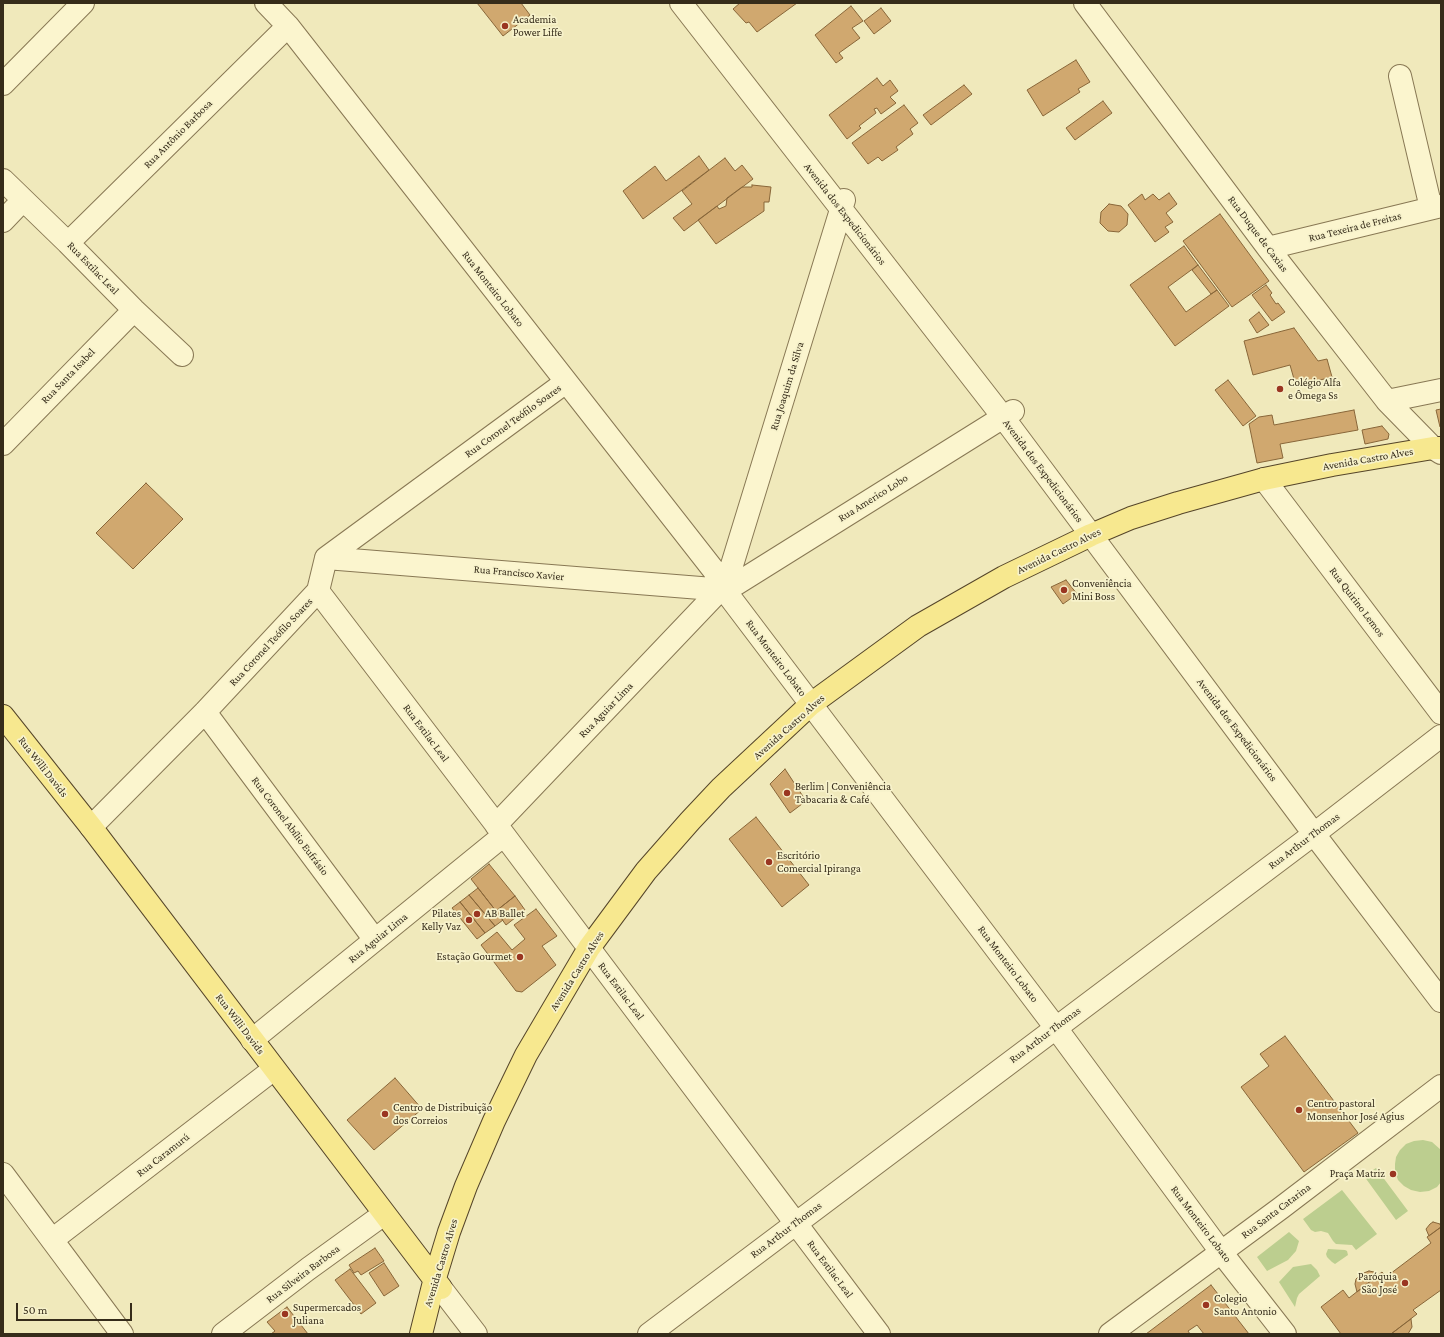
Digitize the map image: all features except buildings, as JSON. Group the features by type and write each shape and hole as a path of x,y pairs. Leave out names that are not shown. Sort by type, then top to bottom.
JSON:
{"main road":[{"name":"Avenida Castro Alves","path":"421,1334 439,1284 463,1230 479,1186 531,1058 593,954 656,880 726,792 816,710 923,632 1009,590 1100,538 1182,515 1269,485 1402,465 1439,453"},
{"name":"Rua Willi Davids","path":"3,716 91,827 384,1214 439,1284"},
{"name":"Avenida Castro Alves","path":"434,1334 439,1284"}],"street":[{"path":"3,84 83,3"},
{"name":"Rua Monteiro Lobato","path":"266,3 288,26 566,382 723,587 1056,1028 1221,1252 1285,1334"},
{"name":"Avenida dos Expedicionários","path":"681,3 759,90"},
{"name":"Avenida dos Expedicionários","path":"700,3 759,90 1008,414 1402,940 1441,1001"},
{"name":"Rua Duque de Caxias","path":"1085,3 1268,248 1387,401 1439,453"},
{"name":"Rua Antônio Barbosa","path":"68,243 288,26"},
{"path":"1400,76 1436,207"},
{"name":"Rua Estilac Leal","path":"3,180 134,310 182,355"},
{"path":"3,221 23,200"},
{"name":"Rua Joaquim da Silva","path":"723,587 844,202"},
{"name":"Rua Texeira de Freitas","path":"1268,248 1436,207"},
{"name":"Rua Santa Isabel","path":"3,444 134,310"},
{"name":"Rua Coronel Teófilo Soares","path":"91,827 206,712 318,591 326,558 566,382"},
{"path":"1387,401 1441,390"},
{"name":"Rua Americo Lobo","path":"723,587 1008,414"},
{"name":"Rua Quirino Lemos","path":"1269,485 1441,713"},
{"name":"Rua Francisco Xavier","path":"326,558 723,587"},
{"name":"Rua Aguiar Lima","path":"252,1040 375,940 500,830 723,587"},
{"name":"Rua Estilac Leal","path":"318,591 880,1334"},
{"name":"Rua Coronel Abílio Eufrásio","path":"206,712 375,940"},
{"name":"Rua Arthur Thomas","path":"649,1334 1319,830 1441,736"},
{"name":"Avenida dos Expedicionários","path":"1402,940 1441,981"},
{"name":"Rua Caramurú","path":"52,1240 274,1069"},
{"name":"Rua Santa Catarina","path":"1110,1334 1441,1086"},
{"path":"3,1174 122,1334"},
{"name":"Rua Silveira Barbosa","path":"223,1334 308,1269 384,1214"},
{"name":"Rua Willi Davids","path":"439,1284 476,1334"}],"green space":[{"path":"1423,1140 1432,1142 1441,1150 1441,1182 1437,1187 1429,1191 1420,1192 1411,1190 1398,1180 1395,1172 1395,1164 1396,1157 1406,1144"},
{"path":"1376,1168 1408,1211 1396,1220 1364,1176"},
{"path":"1342,1190 1377,1234 1356,1250 1352,1245 1336,1244 1328,1233 1321,1231 1315,1232 1311,1230 1303,1219"},
{"path":"1289,1232 1299,1241 1296,1251 1288,1260 1267,1271 1257,1257"},
{"path":"1328,1249 1345,1250 1347,1251 1348,1255 1335,1264 1327,1257 1326,1254"},
{"path":"1311,1264 1320,1276 1299,1294 1295,1307 1279,1282 1293,1267"}],"place":[{"name":"Academia Power Liffe","path":"505,26"},
{"name":"Colégio Alfa e Ômega Ss","path":"1280,389"},
{"name":"Conveniência Mini Boss","path":"1064,590"},
{"name":"Berlim | Conveniência Tabacaria & Café","path":"787,793"},
{"name":"Escritório Comercial Ipiranga","path":"769,862"},
{"name":"AB Ballet","path":"477,914"},
{"name":"Pilates Kelly Vaz","path":"469,920"},
{"name":"Estação Gourmet","path":"520,957"},
{"name":"Centro pastoral Monsenhor José Agius","path":"1299,1110"},
{"name":"Centro de Distribuição dos Correios","path":"385,1114"},
{"name":"Praça Matriz","path":"1393,1174"},
{"name":"Paróquia São José","path":"1405,1283"},
{"name":"Colegio Santo Antonio","path":"1206,1305"},
{"name":"Supermercados Juliana","path":"285,1314"}]}
